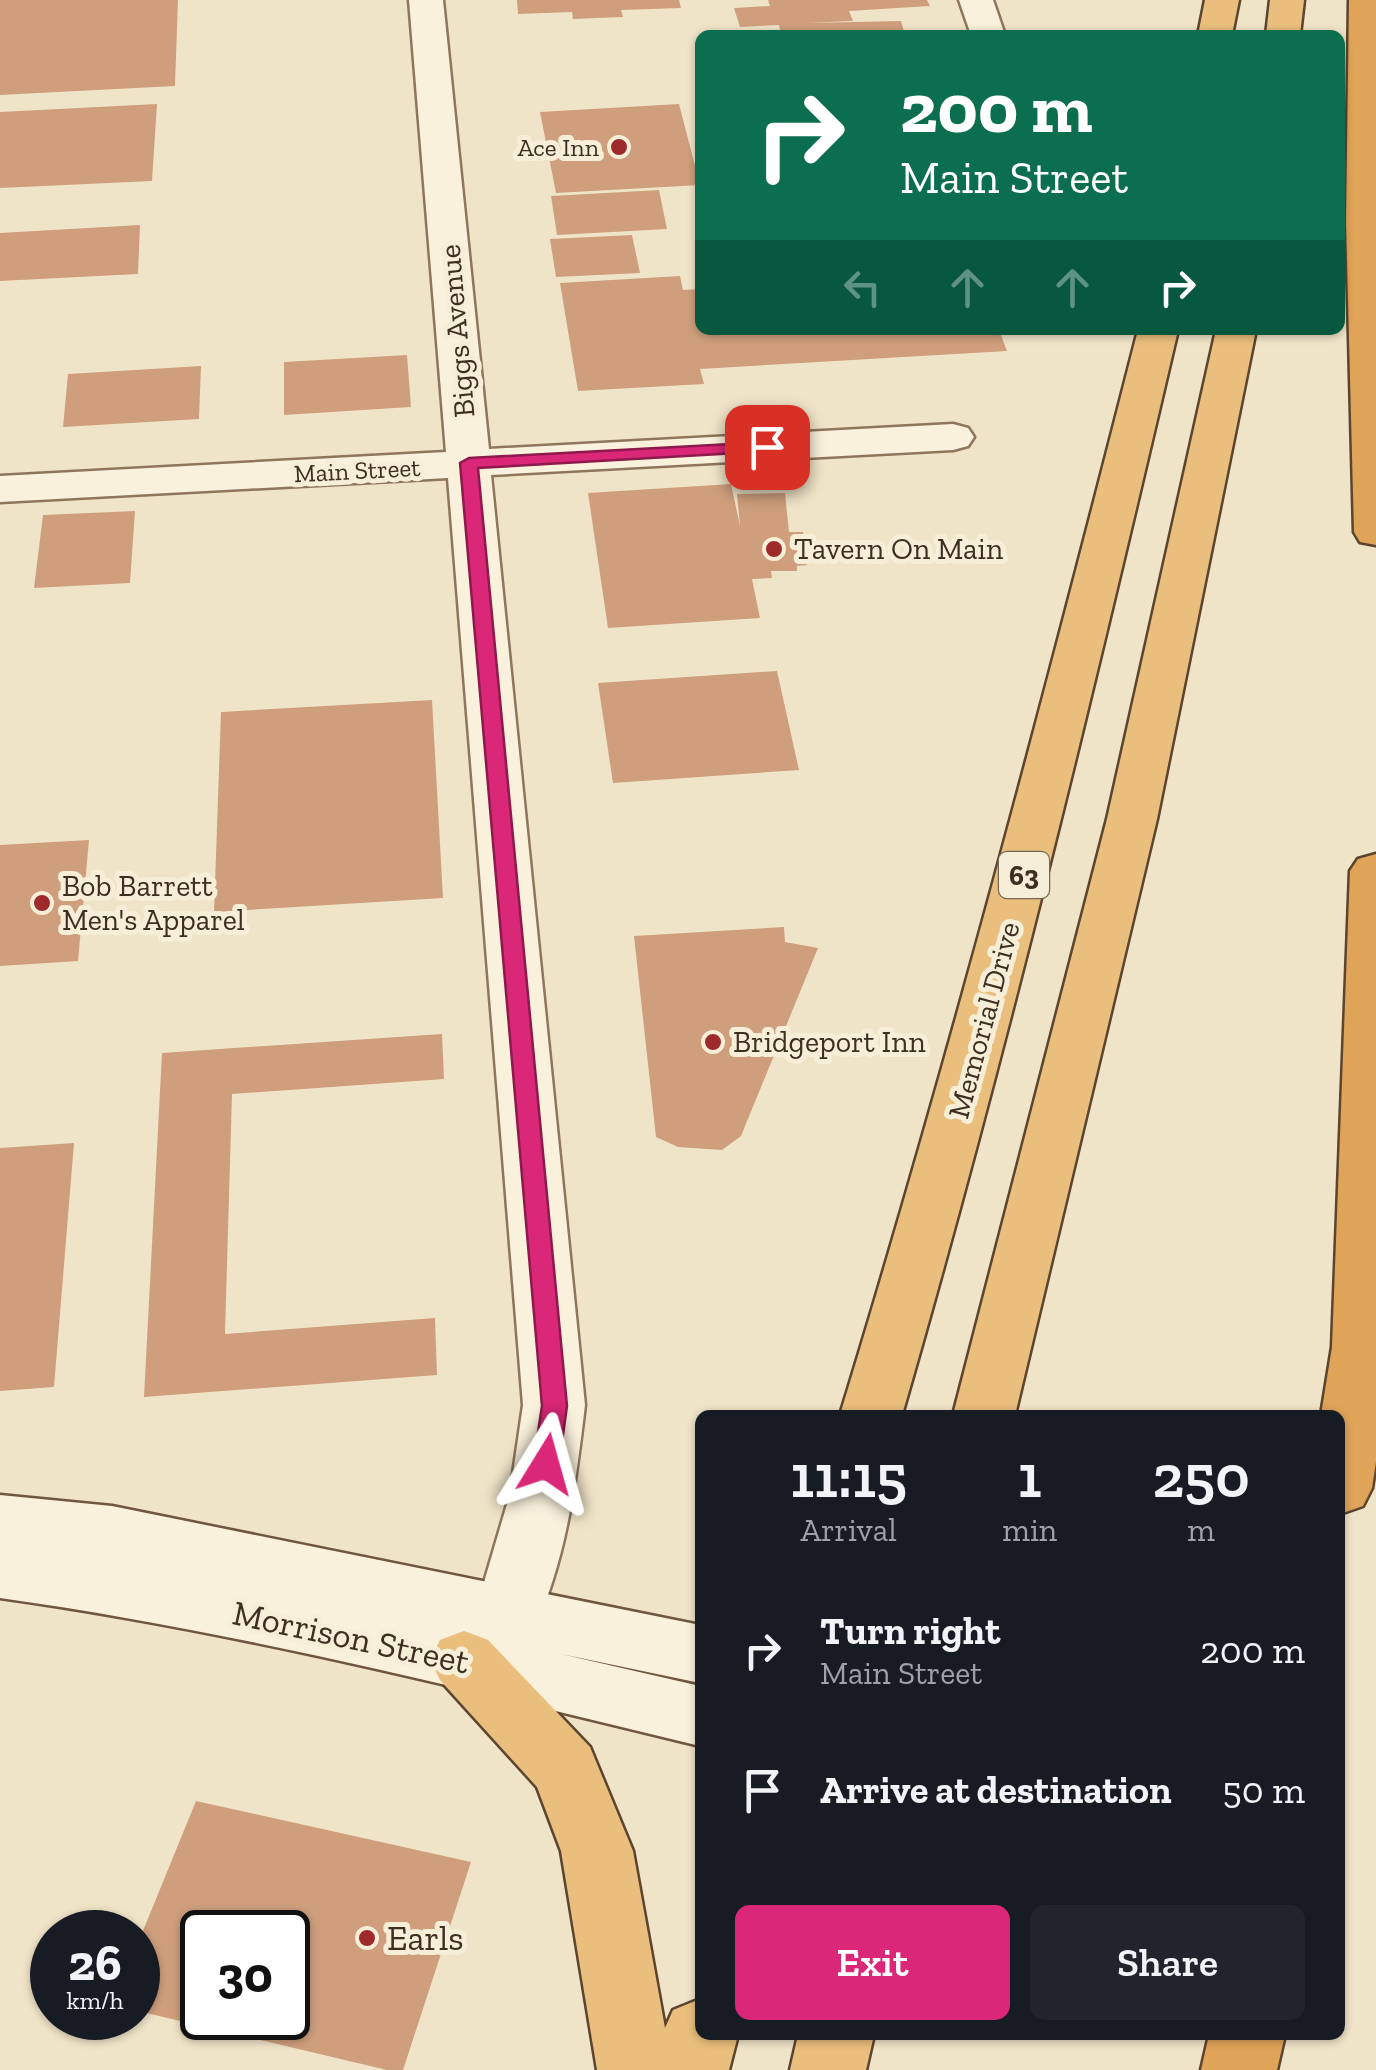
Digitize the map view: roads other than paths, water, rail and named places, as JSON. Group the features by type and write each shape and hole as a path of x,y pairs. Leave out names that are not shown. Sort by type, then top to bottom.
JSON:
{"highway":[{"path":"1284,30 1287,0"},
{"path":"1366,0 1365,222 1376,532"},
{"name":"Memorial Drive","path":"872,1410 940,1184 1039,818 1157,335"},
{"path":"985,1410 1132,818 1235,335"},
{"path":"1345,1457 1363,1347 1376,871"},
{"path":"486,1636 565,1769 597,1851 635,2070"},
{"path":"692,2070 699,2040"},
{"path":"828,2070 835,2040"},
{"path":"1240,2070 1246,2040"}],"street":[{"name":"Biggs Avenue","path":"426,0 554,1406 542,1494 486,1636"},
{"path":"976,0 986,30"},
{"name":"Main Street","path":"0,489 953,437"},
{"name":"Morrison Street","path":"0,1522 112,1534 486,1636 695,1714"},
{"name":"Morrison Street","path":"0,1571 486,1636 695,1654"}],"place":[{"name":"Ace Inn","path":"619,147"},
{"name":"Tavern On Main","path":"774,549"},
{"name":"Bob Barrett Men's Apparel","path":"42,903"},
{"name":"Bridgeport Inn","path":"713,1042"},
{"name":"Earls","path":"367,1938"}]}
